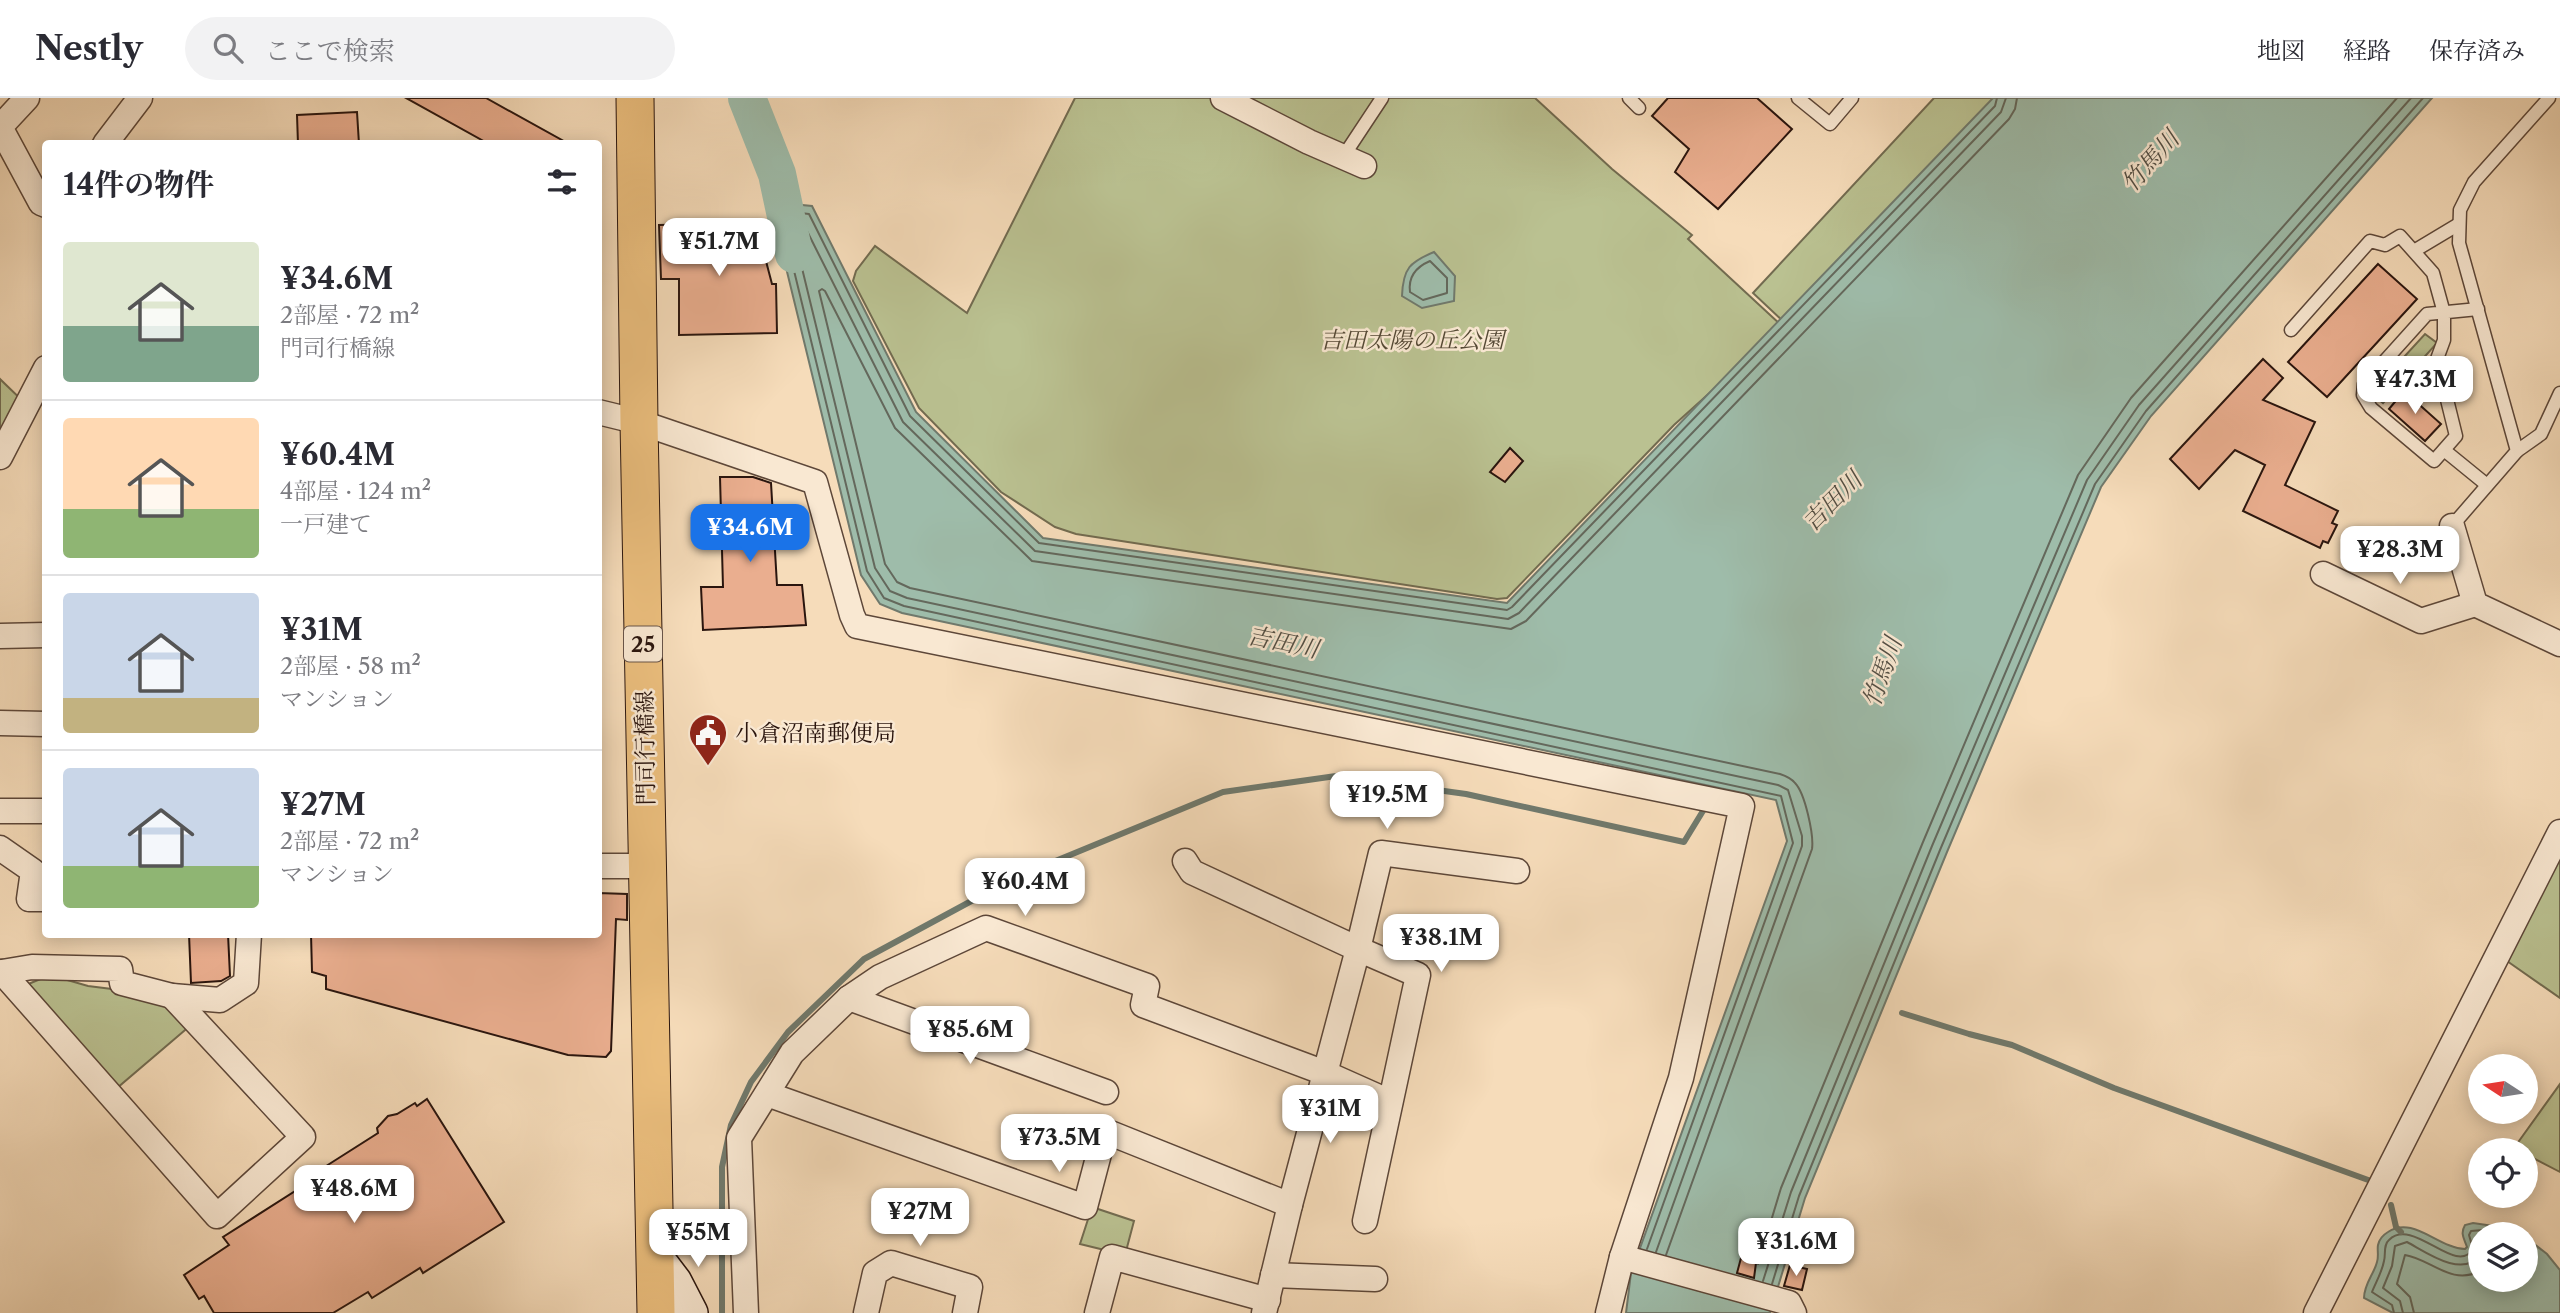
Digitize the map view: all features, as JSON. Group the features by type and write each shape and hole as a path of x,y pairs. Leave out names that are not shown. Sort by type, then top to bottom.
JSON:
{"main road":[{"name":"門司行橋線","path":"635,98 656,1313"}],"street":[{"path":"27,98 0,127 42,203"},
{"path":"107,140 140,98"},
{"path":"1223,98 1353,161"},
{"path":"0,457 42,383"},
{"path":"602,413 639,422 815,482 852,615 858,626 1742,806 1681,1078 1608,1313"},
{"path":"2452,526 2475,604"},
{"path":"2323,574 2421,621 2475,604 2560,644"},
{"path":"0,636 42,635"},
{"path":"0,723 42,724"},
{"path":"0,811 42,811"},
{"path":"2316,1313 2560,832"},
{"path":"0,848 33,871 29,899 42,899"},
{"path":"1097,1313 1112,1257 1266,1307 1381,853 1517,871"},
{"path":"1185,860 1192,872 1418,975 1365,1221"},
{"path":"602,866 647,866"},
{"path":"746,1313 739,1138 792,1052 849,998 880,977 986,928 1147,986 1143,1005 1325,1073 1390,1102"},
{"path":"172,996 303,1137 217,1216 2,972 32,967 121,969 122,983 172,996 220,1000 246,984 249,938"},
{"path":"849,998 1106,1092"},
{"path":"767,1094 1085,1207 1105,1131 1290,1205"},
{"path":"656,1257 675,1282 691,1313"},
{"path":"1627,1258 1791,1308"},
{"path":"866,1313 876,1273 891,1263 970,1287 965,1313"},
{"path":"1273,1275 1375,1279"}],"lane":[{"path":"1353,161 1382,98"},
{"path":"1629,98 1639,108"},
{"path":"1798,98 1830,124 1852,98"},
{"path":"2517,451 2459,243 2460,210 2474,182 2549,98"},
{"path":"2414,251 2459,224"},
{"path":"2291,330 2370,241 2385,245 2400,236 2434,273 2444,313 2444,340 2437,359 2456,436 2434,461 2371,408 2363,395 2364,384 2427,314 2444,313 2477,309"},
{"path":"2452,526 2517,451 2541,434 2560,393"},
{"path":"2444,450 2487,485"}],"green space":[{"name":"吉田太陽の丘公園","path":"1075,98 1535,98 1612,169 1692,235 1688,239 1783,327 1674,425 1507,598 1497,599 1076,534 1055,527 1001,492 919,408 853,281 856,271 875,246 967,313"},
{"path":"1934,98 1994,98 1785,323 1753,293"},
{"path":"2425,334 2437,343 2383,403 2371,393"},
{"path":"0,379 29,407 0,446"},
{"path":"2560,858 2560,998 2507,961"},
{"path":"50,975 88,986 120,990 166,1001 191,1025 117,1088 26,985"},
{"path":"2560,1084 2560,1172 2538,1161 2538,1138 2521,1138 2531,1124 2538,1124 2538,1115"},
{"path":"1092,1207 1134,1221 1125,1255 1080,1244"}],"water":[{"name":"竹馬川","path":"1993,98 2432,98 2151,416 2101,487 1805,1198 1770,1313 1626,1313 1631,1273 1787,841 1776,800 902,613 880,604 861,575 770,202 812,206 916,412 1043,538 1507,603"},
{"path":"1434,252 1455,276 1454,301 1422,308 1402,296 1404,279 1409,267"},
{"path":"2468,1224 2468,1292 2538,1292 2538,1247 2560,1270 2560,1313 2393,1313 2364,1298 2377,1262 2379,1243 2386,1233 2407,1227 2445,1244 2465,1249 2465,1225"}],"building":[{"path":"406,98 486,98 562,140 482,140"},
{"path":"1668,98 1757,98 1792,129 1718,209 1675,172 1689,149 1652,116"},
{"path":"357,112 359,140 298,140 297,115"},
{"path":"756,223 772,284 776,284 777,333 679,335 679,279 661,279 659,225"},
{"path":"2378,264 2417,299 2327,397 2288,362"},
{"path":"2263,359 2283,378 2263,400 2315,422 2285,485 2338,511 2332,523 2337,525 2328,543 2323,541 2320,548 2243,511 2265,465 2235,450 2199,489 2170,459"},
{"path":"2404,391 2441,424 2425,441 2389,409"},
{"path":"1510,448 1523,461 1505,482 1490,472"},
{"path":"720,477 753,477 771,483 777,585 802,585 806,625 703,630 701,587 723,587"},
{"path":"602,893 627,894 627,920 616,919 611,1051 606,1057 568,1055 326,989 326,976 312,972 311,938 602,938"},
{"path":"189,938 228,938 230,976 221,981 191,983"},
{"path":"427,1099 504,1222 423,1273 420,1268 372,1298 368,1292 333,1313 214,1313 204,1296 199,1299 184,1275 229,1245 223,1237 325,1172 323,1168 378,1133 377,1128 388,1116 397,1114 415,1103 417,1106"},
{"path":"1741,1258 1756,1263 1754,1278 1737,1273"},
{"path":"1790,1265 1807,1269 1802,1290 1784,1286"}],"waterway":[{"name":"吉田川","path":"747,98 777,174 794,254"},
{"path":"722,1313 722,1167 731,1125 751,1082 788,1032 864,959 1014,878 1223,792 1336,776 1466,794 1684,842 1706,806"},
{"path":"1902,1013 2012,1045 2114,1088 2371,1181"},
{"path":"2391,1205 2396,1227 2401,1232"}],"place":[{"name":"小倉沼南郵便局","path":"708,767"}]}
